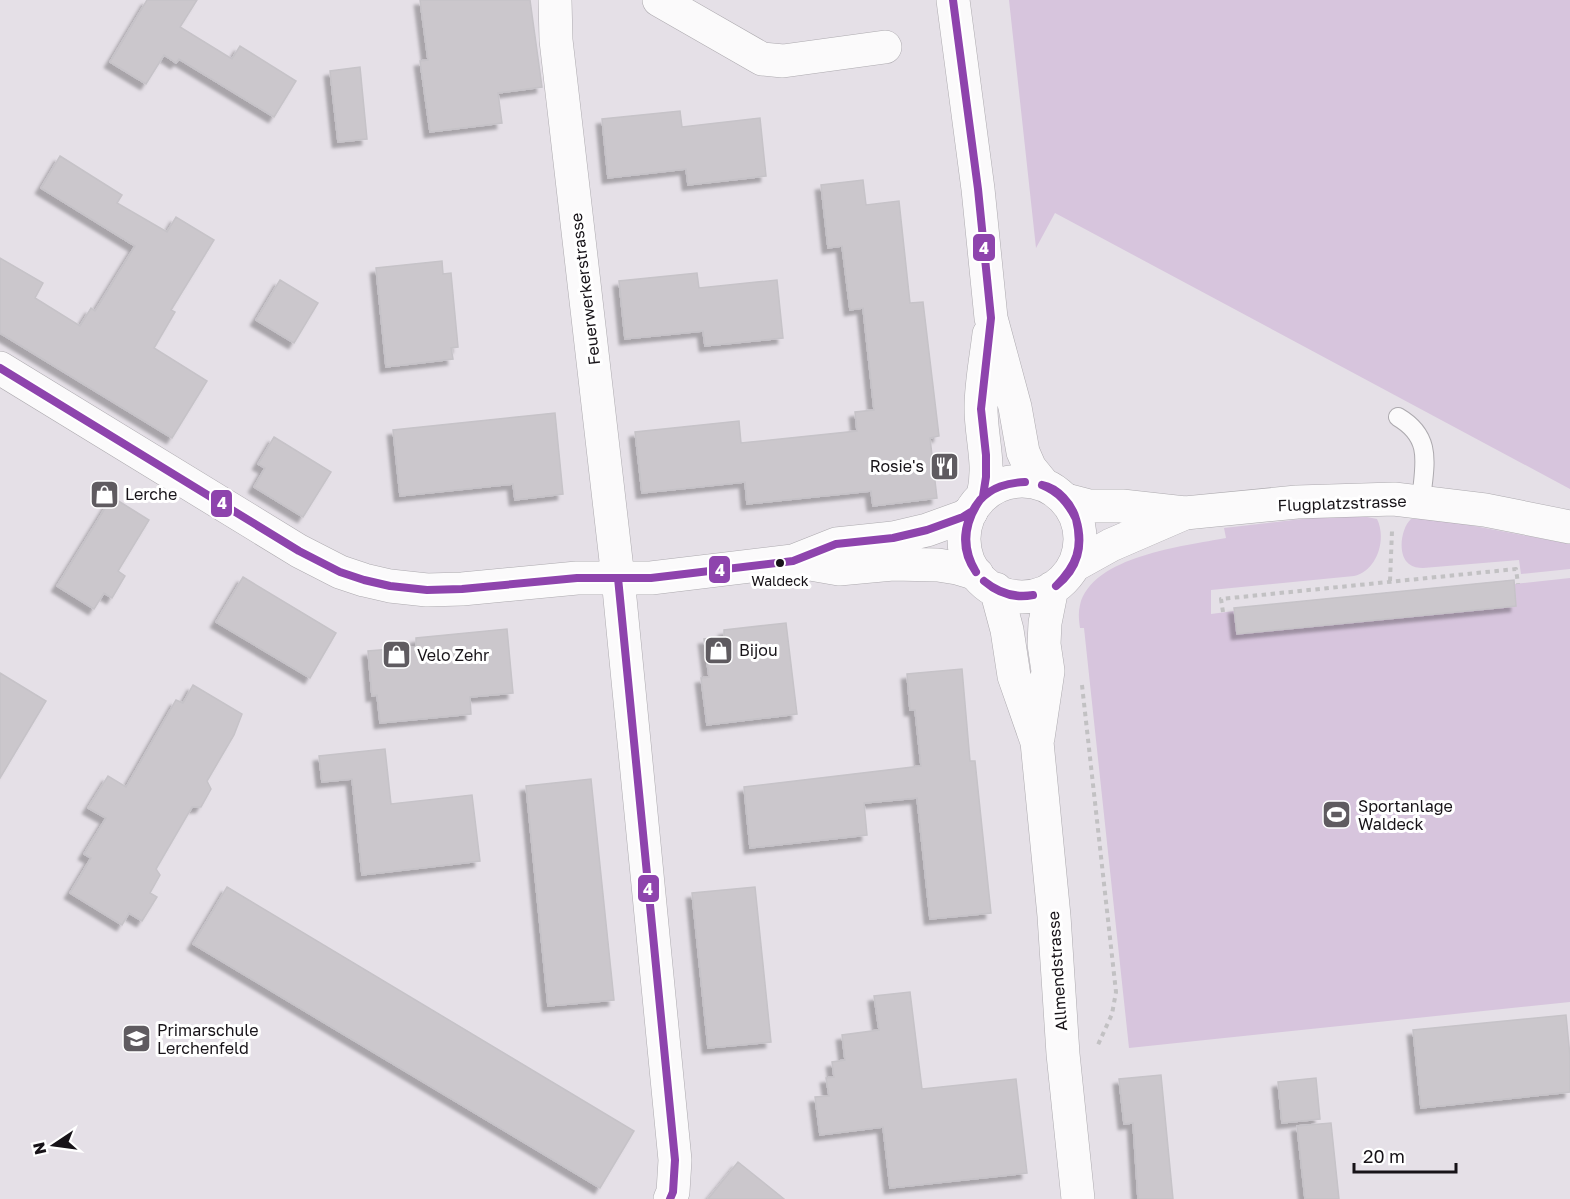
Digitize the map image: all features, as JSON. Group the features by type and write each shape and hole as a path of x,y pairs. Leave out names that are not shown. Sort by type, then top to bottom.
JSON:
{"street":[{"name":"Feuerwerkerstrasse","path":"555,0 556,40 618,578 675,1160 673,1192 670,1199"},
{"path":"659,0 762,58 783,61 885,47"},
{"path":"792,561 839,569 893,564 938,565 957,568 1011,596 1020,596 1041,593 1061,582 1075,565 1080,548 1075,517 1055,492 1030,468 1023,452 1015,407 991,318 978,189 953,0"},
{"path":"986,582 968,559 965,548 966,526 985,487 986,455 981,409 991,318"},
{"path":"0,369 299,551 340,572 390,586 427,590 462,589 576,578 651,578 792,561 836,544 893,538 927,530 963,517 998,487 1013,482 1055,492"},
{"name":"Flugplatzstrasse","path":"1055,492 1089,506 1122,506 1185,513 1297,502 1407,500 1485,510 1570,527"},
{"name":"Flugplatzstrasse","path":"1075,565 1111,544 1185,513"},
{"name":"Allmendstrasse","path":"986,582 1007,630 1014,676 1037,742 1054,916 1065,1075 1078,1199"},
{"name":"Allmendstrasse","path":"1037,742 1048,671 1044,644 1045,623 1052,588"}],"lane":[{"path":"1398,417 1409,423 1417,432 1425,459 1407,500"}],"path":[{"path":"1390,581 1407,500"},
{"path":"1223,612 1221,599 1516,568 1518,584"},
{"path":"1065,1075 1088,1064 1112,1014 1116,992 1081,675"}],"shaded area":[{"path":"1009,0 1570,0 1570,489 1055,213 1036,248"},
{"name":"Sportanlage Waldeck","path":"1362,516 1377,519 1381,536 1374,561 1362,573 1354,576 1211,590 1211,614 1234,611 1234,608 1514,580 1514,584 1570,578 1570,1002 1129,1048 1084,628 1080,628 1079,623 1080,605 1088,588 1102,575 1120,564 1165,550 1226,538 1224,528 1310,518"},
{"path":"1432,518 1570,544 1570,569 1521,574 1519,560 1414,567 1405,560 1403,554 1402,542 1405,529 1411,519"}],"building":[{"path":"147,0 197,0 180,27 232,59 240,46 296,81 274,117 179,59 176,63 164,55 146,84 110,62"},
{"path":"420,0 530,0 542,87 498,93 502,123 430,132 420,61 428,60"},
{"path":"360,67 367,139 338,142 330,71"},
{"path":"680,111 682,127 760,118 766,176 688,185 686,169 608,178 602,119"},
{"path":"60,156 122,195 117,203 167,232 176,217 214,240 171,310 175,312 154,348 207,381 172,438 0,333 0,258 43,283 35,298 80,326 91,308 95,311 135,246 41,188"},
{"path":"863,180 866,205 899,201 910,303 923,302 939,436 930,438 937,498 873,506 871,491 747,504 745,482 642,493 635,432 739,421 741,443 857,431 855,412 874,410 863,308 850,310 842,246 828,248 821,185"},
{"path":"442,261 443,274 451,273 458,347 451,348 453,359 386,367 376,268"},
{"path":"697,273 699,288 777,280 783,338 705,346 703,331 625,339 619,281"},
{"path":"280,280 318,303 294,343 256,320"},
{"path":"555,413 563,494 515,500 513,484 400,496 393,430"},
{"path":"274,437 331,472 303,517 254,487 265,468 258,464"},
{"path":"112,497 149,520 118,571 125,576 112,598 104,593 94,609 57,586"},
{"path":"243,577 336,633 310,678 216,622"},
{"path":"1514,580 1516,606 1237,634 1234,608"},
{"path":"786,623 797,714 707,725 701,678 709,677 704,639 724,637 724,630"},
{"path":"507,629 513,693 470,697 471,714 380,723 377,695 372,696 368,651 416,647 416,638"},
{"path":"962,669 970,761 975,761 991,913 930,919 917,798 864,803 867,835 750,848 744,787 921,766 915,710 910,710 907,674"},
{"path":"0,673 46,701 0,778"},
{"path":"193,685 242,714 234,735 207,781 211,789 201,807 192,807 156,869 160,875 150,893 157,897 142,921 129,913 122,925 70,893 91,858 84,854 106,818 88,808 108,776 126,787 176,700 183,703"},
{"path":"385,749 391,804 472,795 480,861 362,875 352,779 322,782 319,756"},
{"path":"591,779 614,1000 548,1006 526,786"},
{"path":"227,887 634,1131 600,1188 193,944"},
{"path":"755,887 771,1042 708,1048 692,893"},
{"path":"910,992 922,1089 1016,1079 1027,1173 890,1188 883,1127 820,1135 815,1097 829,1096 826,1078 834,1077 832,1062 845,1060 842,1035 879,1030 874,996"},
{"path":"1566,1015 1570,1056 1570,1092 1421,1108 1413,1030"},
{"path":"1161,1075 1173,1199 1138,1199 1133,1123 1124,1124 1119,1079"},
{"path":"1316,1078 1320,1119 1282,1123 1278,1082"},
{"path":"1331,1123 1339,1199 1305,1199 1297,1126"},
{"path":"738,1162 784,1199 708,1199"}],"transit line":[{"name":"4","path":"953,0 978,189 991,318 981,409 986,455 983,496"},
{"name":"4","path":"0,368 299,551 340,572 390,586 427,590 462,589 577,578 651,578 793,561 836,544 893,538 927,530 971,512"},
{"name":"4","path":"980,500 1000,486 1025,482"},
{"name":"4","path":"1042,485 1054,489 1063,497 1076,519"},
{"name":"4","path":"1042,485 1062,499 1076,519"},
{"name":"4","path":"976,572 967,554 965,535 970,517 980,500"},
{"name":"4","path":"976,572 968,553 966,535 971,517 980,500"},
{"name":"4","path":"1056,586 1069,571 1076,556 1079,539 1076,519"},
{"name":"4","path":"1056,586 1070,572 1077,556 1079,538 1076,519"},
{"name":"4","path":"618,578 675,1160 673,1192 670,1199"},
{"name":"4","path":"984,581 1007,594 1033,595"},
{"name":"4","path":"984,581 1007,594 1033,595"}],"place":[{"name":"Rosie's","path":"945,466"},
{"name":"Lerche","path":"104,494"},
{"name":"Waldeck","path":"780,563"},
{"name":"Bijou","path":"718,650"},
{"name":"Velo Zehr","path":"396,655"},
{"name":"Sportanlage Waldeck","path":"1337,815"},
{"name":"Primarschule Lerchenfeld","path":"136,1039"}]}
